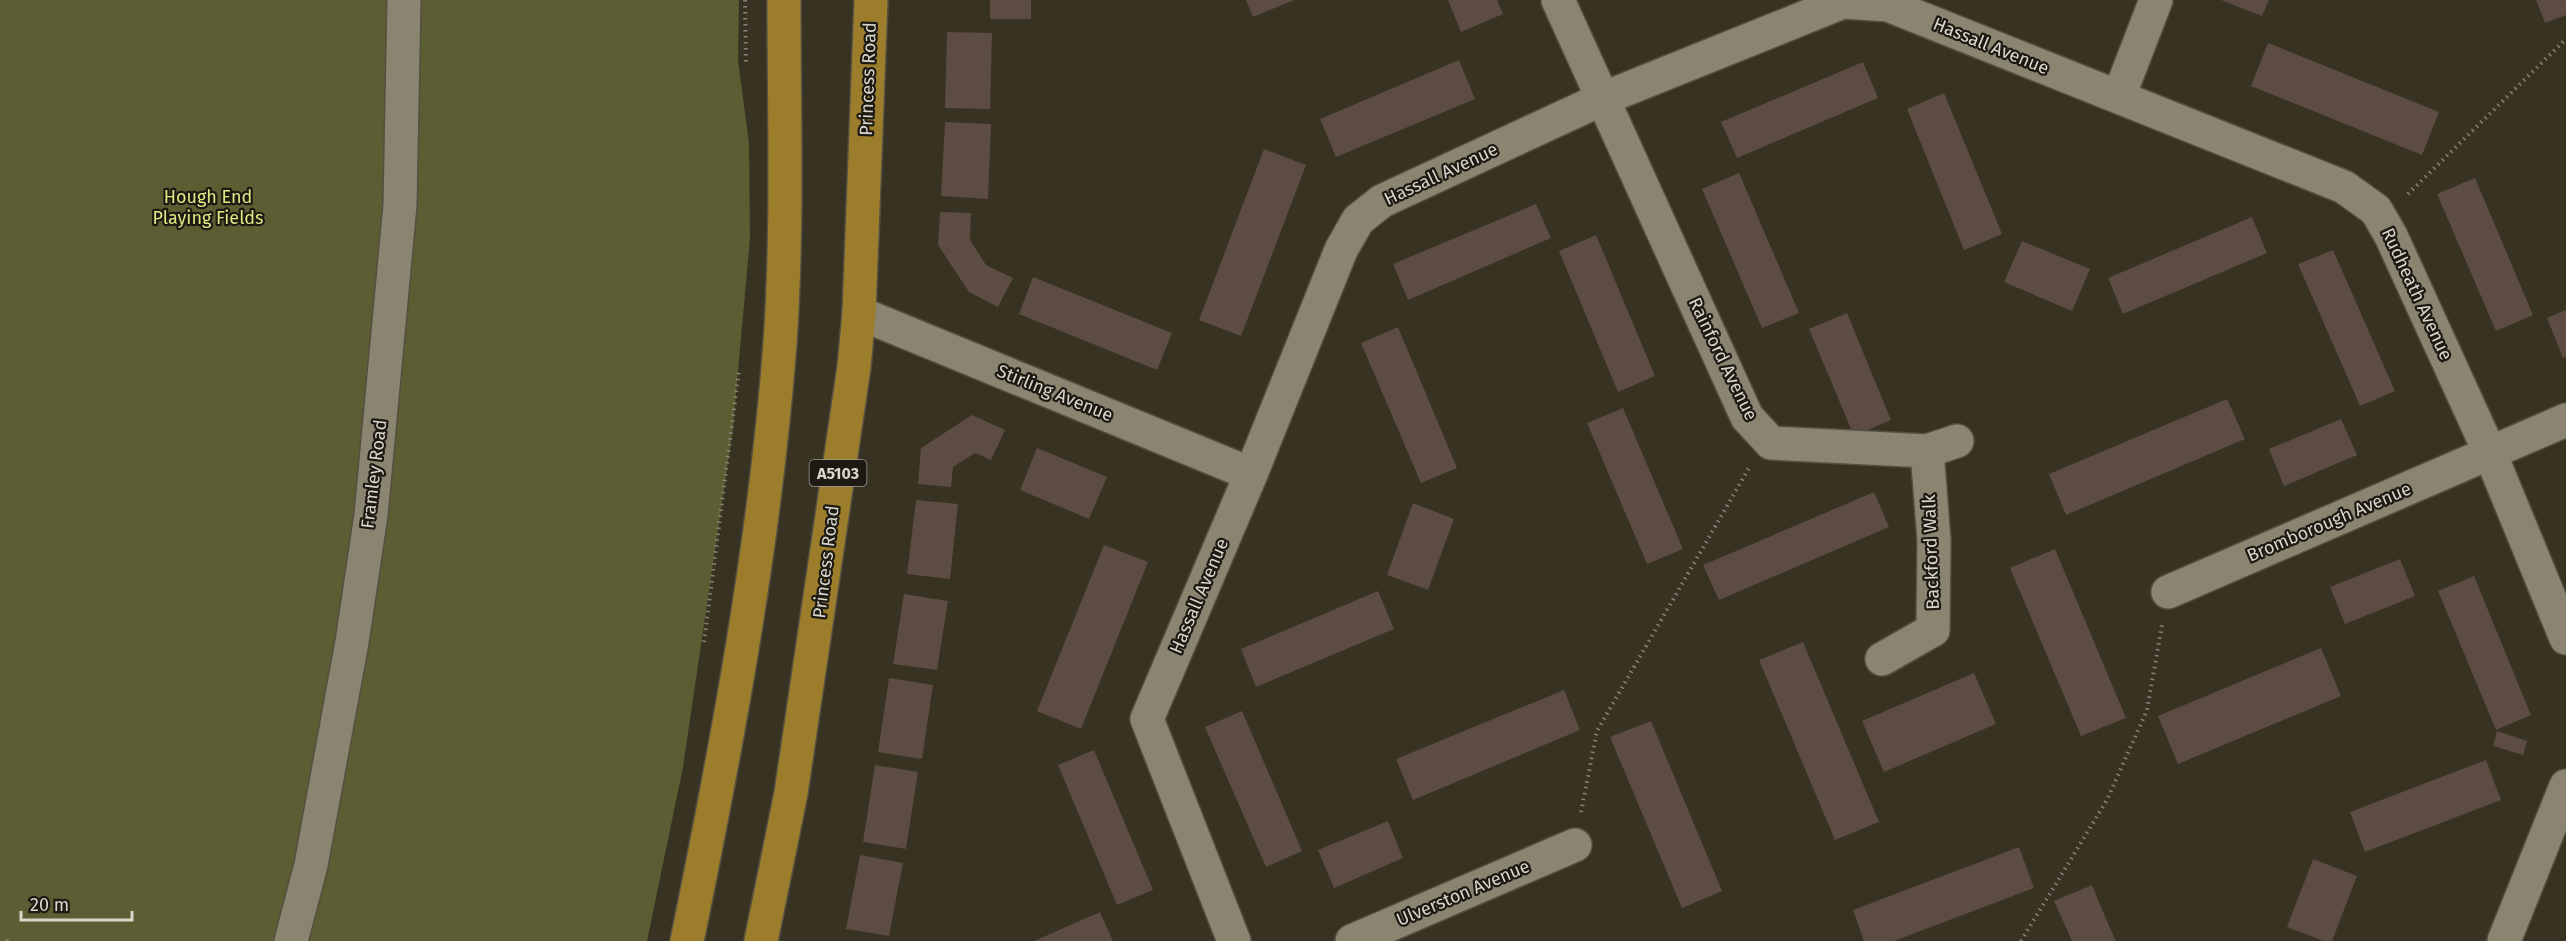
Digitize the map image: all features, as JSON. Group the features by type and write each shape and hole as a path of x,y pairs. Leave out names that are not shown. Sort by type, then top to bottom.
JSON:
{"highway":[{"path":"687,941 718,786 763,507 779,345 785,249 784,0"},
{"name":"Princess Road","path":"761,941 791,793 813,660 832,510 854,368 859,314 871,0"}],"street":[{"name":"Framley Road","path":"291,941 311,865 352,642 371,515 400,205 404,0"},
{"name":"Rainford Avenue","path":"1558,0 1747,417 1771,443"},
{"path":"2119,96 2156,0"},
{"name":"Hassall Avenue","path":"1234,941 1147,719 1251,474 1341,250 1358,220 1382,201 1602,99 1843,2 1888,5 2119,96"},
{"name":"Rudheath Avenue","path":"2119,96 2344,187 2376,210 2391,236 2490,453 2566,638"},
{"name":"Stirling Avenue","path":"859,314 1251,474"},
{"name":"Bromborough Avenue","path":"2168,592 2566,420"},
{"path":"1771,443 1927,451 1958,441"},
{"name":"Backford Walk","path":"1882,659 1933,630 1934,540 1927,451"},
{"path":"2504,941 2566,786"},
{"name":"Ulverston Avenue","path":"1352,941 1575,845"}],"path":[{"path":"745,0 746,71"},
{"path":"2382,220 2566,39"},
{"path":"703,646 739,365"},
{"path":"1575,845 1597,731 1748,469 1771,443"},
{"path":"2021,941 2107,800 2147,710 2168,592"}],"green space":[{"name":"Hough End Playing Fields","path":"0,0 739,0 738,60 749,143 750,238 733,427 683,767 647,941 0,941"}],"building":[{"path":"990,0 1031,0 1031,19 990,19"},
{"path":"1246,0 1294,0 1253,17"},
{"path":"1448,0 1497,0 1503,14 1461,32"},
{"path":"2221,0 2269,0 2262,16"},
{"path":"2536,0 2566,0 2566,15 2545,23"},
{"path":"947,32 992,33 990,109 945,108"},
{"path":"2268,43 2439,112 2422,155 2251,86"},
{"path":"1459,60 1475,99 1336,157 1320,119"},
{"path":"1863,62 1878,98 1737,158 1721,122"},
{"path":"1944,93 2002,234 1964,250 1907,109"},
{"path":"945,122 991,124 988,199 941,196"},
{"path":"1264,149 1306,165 1241,336 1199,320"},
{"path":"1739,173 1799,313 1762,328 1702,189"},
{"path":"2475,178 2533,315 2496,331 2437,194"},
{"path":"1536,204 1551,238 1408,300 1393,264"},
{"path":"940,212 971,213 970,240 986,265 1013,278 998,307 969,292 938,245"},
{"path":"2252,217 2267,253 2123,314 2108,278"},
{"path":"1596,235 1655,376 1618,392 1559,251"},
{"path":"2022,241 2090,269 2072,311 2004,282"},
{"path":"2333,250 2395,391 2360,406 2298,264"},
{"path":"1033,277 1172,333 1157,370 1019,314"},
{"path":"2566,310 2566,356 2563,358 2547,318"},
{"path":"1847,313 1891,420 1854,436 1809,329"},
{"path":"1398,327 1457,468 1421,483 1361,343"},
{"path":"2227,399 2245,439 2066,515 2049,474"},
{"path":"1623,408 1683,549 1647,564 1587,423"},
{"path":"972,415 1005,430 991,460 975,453 953,467 951,487 918,484 921,448"},
{"path":"2341,419 2357,455 2284,486 2269,449"},
{"path":"1037,448 1107,477 1089,519 1020,490"},
{"path":"1874,492 1889,527 1719,600 1703,565"},
{"path":"916,500 958,504 950,579 907,574"},
{"path":"1413,503 1454,519 1428,590 1387,575"},
{"path":"1104,545 1148,562 1081,729 1037,711"},
{"path":"2055,549 2126,718 2081,736 2010,568"},
{"path":"2400,559 2415,596 2345,624 2330,587"},
{"path":"2474,576 2531,715 2496,730 2438,591"},
{"path":"1378,591 1394,629 1256,687 1241,649"},
{"path":"904,594 948,601 937,670 893,664"},
{"path":"1803,642 1879,822 1835,840 1759,660"},
{"path":"2321,648 2341,696 2178,764 2158,716"},
{"path":"1974,673 1996,724 1884,772 1862,721"},
{"path":"889,678 933,685 922,759 878,752"},
{"path":"1564,690 1580,730 1413,800 1396,759"},
{"path":"1242,711 1302,851 1266,867 1205,727"},
{"path":"1651,721 1722,891 1682,908 1610,737"},
{"path":"2497,731 2527,741 2523,755 2493,746"},
{"path":"1094,750 1153,890 1117,905 1058,765"},
{"path":"2486,760 2501,800 2365,852 2350,812"},
{"path":"875,765 918,772 906,849 863,842"},
{"path":"1388,821 1403,858 1334,888 1318,850"},
{"path":"2019,847 2034,888 1894,941 1864,941 1853,910"},
{"path":"860,855 903,863 889,936 846,929"},
{"path":"2313,859 2357,876 2332,941 2323,941 2287,927"},
{"path":"2092,885 2116,941 2072,941 2054,901"},
{"path":"1100,912 1113,941 1034,941 1066,927"}]}
